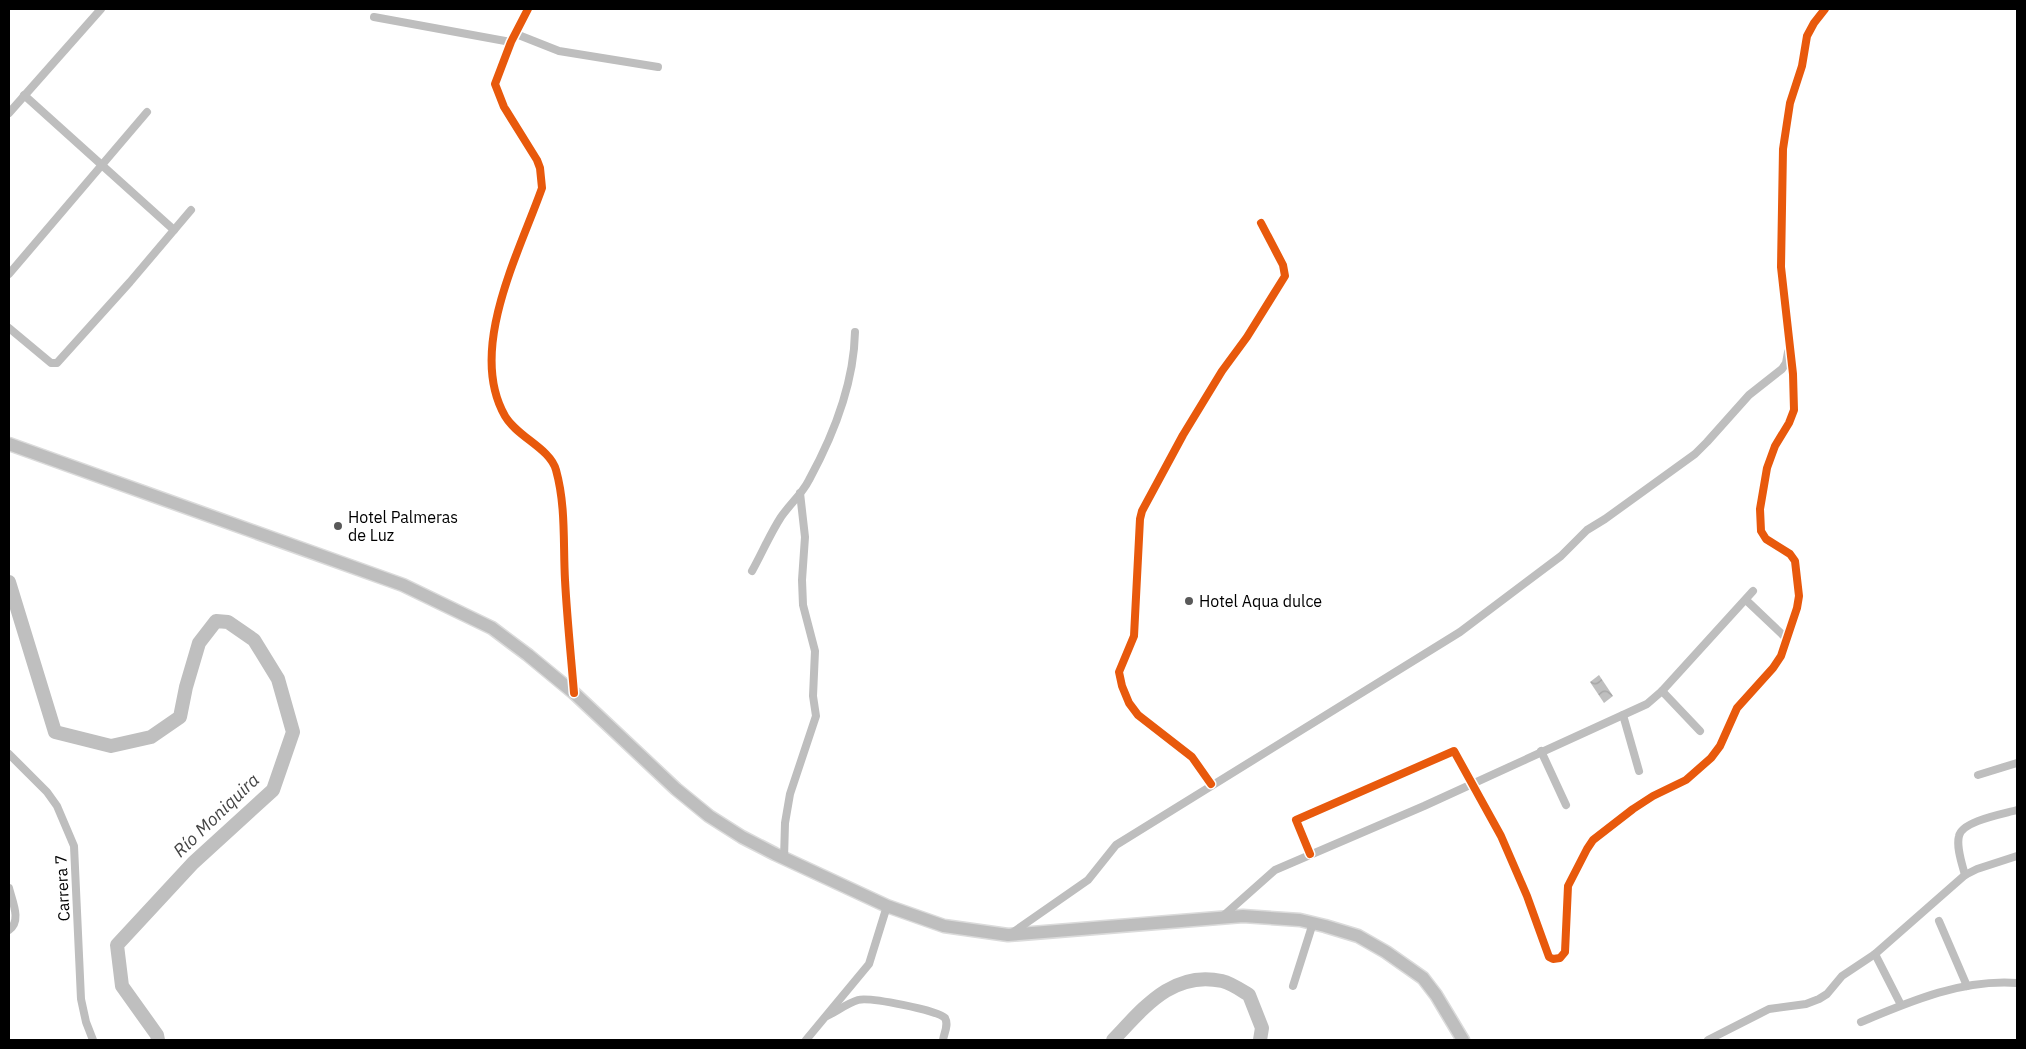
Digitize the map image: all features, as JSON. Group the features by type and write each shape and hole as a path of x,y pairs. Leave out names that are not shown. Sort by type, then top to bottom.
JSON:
{"main road":[{"path":"9,444 404,585 492,628 574,693 676,789 709,816 742,837 784,859 887,906 944,926 1008,935 1033,935 1243,916 1313,923 1358,936 1406,965 1423,978 1464,1040"}],"street":[{"path":"9,113 101,9"},
{"path":"528,9 496,79 497,91 504,107 537,160 540,168 542,188 500,305 492,344 491,374 495,393 505,417 528,441 551,458 556,468 564,526 565,579 574,693"},
{"path":"1310,854 1296,820 1454,750 1501,836 1527,896 1549,957 1553,959 1560,958 1565,952 1568,886 1587,848 1593,840 1632,809 1653,796 1686,780 1703,767 1716,752 1742,700 1773,668 1781,656 1797,608 1799,596 1797,566 1790,554 1766,539 1762,531 1760,509 1767,468 1775,446 1790,423 1794,410 1793,374 1781,267 1783,149 1790,104 1802,66 1807,36 1825,9"},
{"path":"374,17 512,42"},
{"path":"516,34 559,51 658,67"},
{"path":"24,95 174,230"},
{"path":"9,274 147,112"},
{"path":"9,328 51,363 57,363 190,210"},
{"path":"1211,784 1192,757 1148,724 1133,709 1122,686 1120,672 1134,636 1142,510 1182,435 1222,371 1247,337 1286,276 1283,265 1261,223"},
{"path":"752,571 781,517 812,474 834,423 851,366 855,332"},
{"path":"1008,935 1088,880 1116,845 1211,784 1451,637 1562,556 1587,530 1605,519 1701,448 1749,395 1782,369 1786,363 1789,348"},
{"path":"784,859 785,823 790,794 816,716 813,696 815,651 803,605 805,526 800,493"},
{"path":"1220,918 1275,870 1472,784 1541,750 1647,704 1753,591"},
{"path":"1746,600 1788,639"},
{"path":"1662,690 1700,731"},
{"path":"1623,715 1639,771"},
{"path":"1541,750 1566,806"},
{"name":"Carrera 7","path":"9,754 48,792 57,806 74,846 82,1005 86,1022 94,1040"},
{"path":"1978,775 2017,762"},
{"path":"1965,875 1959,845 1961,830 1968,825 2017,810"},
{"path":"1708,1040 1769,1009 1806,1004 1819,1000 1845,974 1875,954 1965,875 1977,869 2017,856"},
{"path":"9,888 16,920 14,926 9,930"},
{"path":"806,1040 869,964 887,906"},
{"path":"1939,921 1967,986"},
{"path":"1293,986 1313,923"},
{"path":"1875,954 1901,1005"},
{"path":"1862,1022 1901,1005 1933,994 1967,986 2017,983"},
{"path":"824,1018 857,1000 867,999 940,1014 946,1019 947,1025 943,1040"}],"water":[{"path":"1599,675 1613,696 1604,703 1590,682"}],"waterway":[{"name":"Río Moniquira","path":"9,582 55,732 111,746 151,737 180,717 186,687 199,643 216,621 228,622 254,640 278,679 293,732 273,790 193,863 117,945 122,986 157,1035 158,1040"},
{"name":"Río Moniquira","path":"1113,1040 1147,1005 1160,995 1188,981 1204,979 1225,982 1249,995 1262,1028 1260,1040"}],"cycle path":[{"path":"528,9 511,42 495,84 504,107 537,160 540,168 542,188 510,271 501,302 494,332 492,362 495,390 505,416 517,430 547,455 553,462 556,470 563,511 566,594 574,693"},
{"path":"1310,854 1296,820 1454,751 1501,836 1527,896 1549,957 1553,959 1560,958 1565,952 1568,886 1593,840 1653,796 1686,780 1711,758 1720,746 1737,708 1773,668 1781,656 1797,608 1799,596 1795,561 1790,554 1766,539 1761,531 1760,509 1767,468 1775,446 1789,423 1794,410 1793,374 1781,267 1783,149 1790,103 1802,66 1807,36 1825,9"},
{"path":"1211,784 1192,757 1138,715 1129,703 1119,672 1134,636 1142,511 1183,435 1222,371 1247,337 1285,276 1283,265 1261,223"}],"place":[{"name":"Hotel Palmeras de Luz","path":"338,526"},
{"name":"Hotel Aqua dulce","path":"1189,601"}]}
